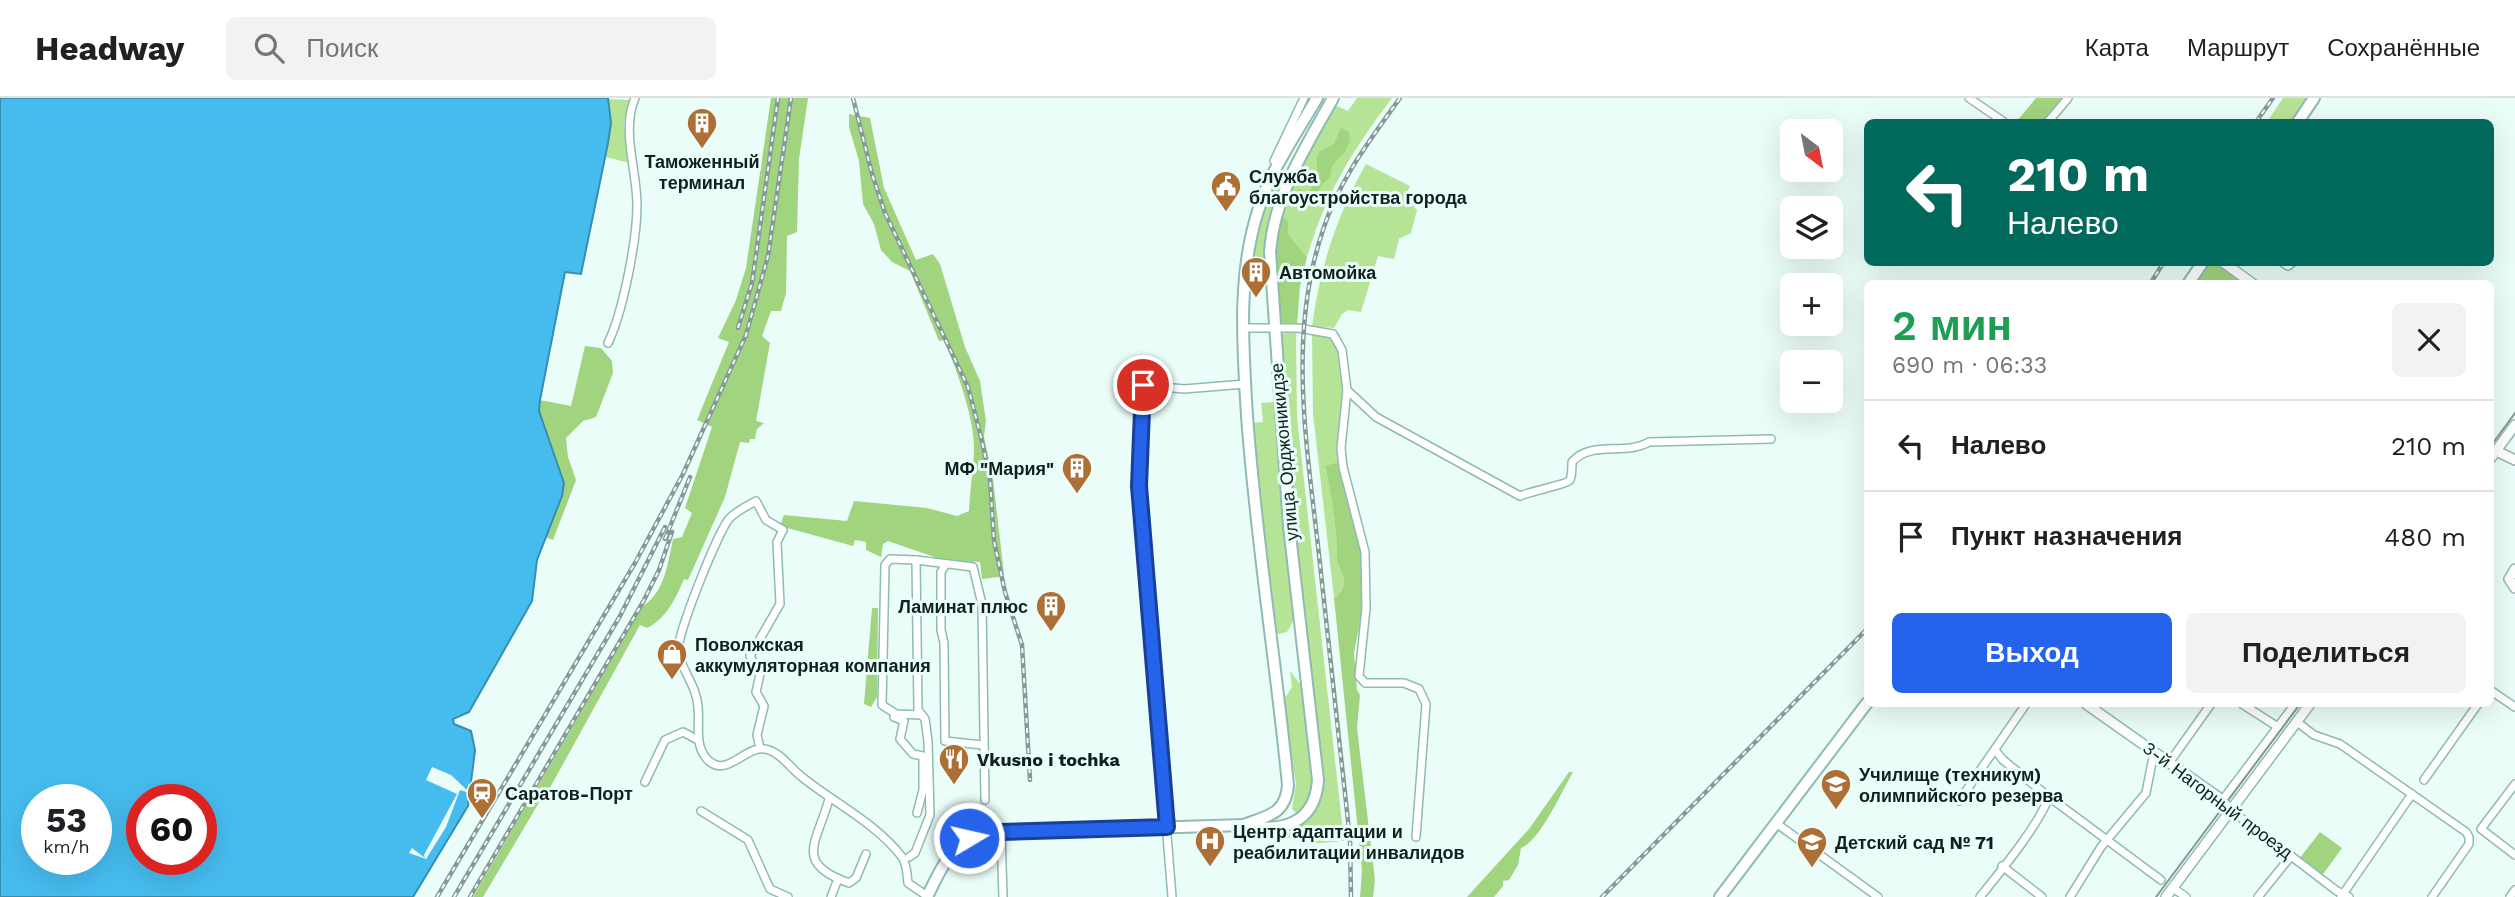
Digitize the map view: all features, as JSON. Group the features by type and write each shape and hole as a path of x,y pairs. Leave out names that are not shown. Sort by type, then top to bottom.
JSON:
{"main road":[{"name":"улица Орджоникидзе","path":"1285,803 1287,776 1252,487 1244,328 1250,240 1258,208 1317,98"},
{"name":"улица Орджоникидзе","path":"1304,816 1316,797 1318,780 1289,526 1273,327 1271,240 1289,177 1333,98"},
{"path":"2300,119 2314,98"},
{"path":"1277,169 1289,177"},
{"path":"1720,897 1864,707"},
{"path":"1244,825 1272,814 1285,803 1291,815 1304,816"},
{"path":"927,897 955,847 969,838 1001,832 1244,825 1275,828 1304,816"}],"street":[{"path":"610,339 623,291 637,207 628,122 635,98"},
{"path":"1277,169 1274,161 1304,98"},
{"path":"1969,98 2000,119"},
{"path":"2050,119 2068,98"},
{"path":"2228,266 2248,280"},
{"path":"1244,328 1273,327 1333,334 1342,350 1347,390 1341,448 1343,467 1365,552 1366,608 1359,676 1365,683 1404,682 1419,689 1426,704 1416,836"},
{"path":"1172,897 1139,486 1143,385 1184,388 1245,384"},
{"path":"1347,390 1376,416 1520,496 1540,488 1565,484 1570,480 1572,462 1587,451 1639,448 1649,442 1771,439"},
{"path":"2515,425 2494,449 2515,460"},
{"path":"760,748 757,735 764,706 756,692 760,670 750,656 779,604 777,542 783,530 766,520 756,500 728,520 684,622 677,651 694,688 698,706 698,740 705,758 713,764 725,766 760,748 778,755 829,799 865,821 904,861 908,883 927,897"},
{"path":"922,715 896,714 882,705 885,565 890,559 973,567 982,604 982,746 985,800"},
{"path":"909,857 915,853 930,815 928,741 922,715 918,710 916,560"},
{"path":"945,741 944,643 941,630 942,572 946,564"},
{"path":"2515,569 2509,579 2515,589"},
{"path":"2494,693 2515,707"},
{"path":"1959,801 2024,707"},
{"name":"3-й Нагорный проезд","path":"2090,707 2169,763 2344,896"},
{"path":"2169,763 2209,707"},
{"path":"2247,707 2278,727"},
{"path":"2221,802 2293,707"},
{"path":"2166,897 2308,707"},
{"path":"2424,780 2476,707"},
{"path":"894,717 904,721 900,739 913,754 923,756 923,790 918,813"},
{"path":"2297,722 2314,735 2340,744 2469,837 2469,844 2458,862 2432,897"},
{"path":"645,782 665,740 683,732 698,740"},
{"path":"928,741 982,746"},
{"path":"1995,750 2003,760 2049,797 2161,880"},
{"path":"2070,897 2108,839 2146,793 2154,752"},
{"path":"2515,783 2481,829 2515,855"},
{"path":"2344,896 2412,794"},
{"path":"1980,897 2045,807 2049,797"},
{"path":"829,799 813,853 815,864 849,883 853,881 866,853"},
{"path":"701,811 748,840 770,890 788,897"},
{"path":"1776,823 1878,897"},
{"path":"1001,832 1003,897"},
{"path":"2258,897 2291,856"},
{"path":"2002,866 2042,897"},
{"path":"831,897 838,879"},
{"path":"2173,888 2186,897"},
{"path":"2510,897 2515,890"}],"green space":[{"path":"771,98 808,98 799,159 797,232 787,236 786,293 781,311 771,311 762,336 770,343 756,421 764,423 757,429 755,439 750,439 749,443 740,442 725,497 688,580 684,579 674,600 660,619 647,628 640,625 542,802 540,801 483,897 473,897 643,606 661,585 673,539 682,537 692,513 685,508 712,427 697,420 729,342 718,338 736,300 746,268"},
{"path":"1357,98 1392,98 1342,173 1323,212 1307,257 1288,234 1288,221 1281,215 1295,178 1335,105 1348,111"},
{"path":"2036,98 2066,98 2048,119 2018,119"},
{"path":"2283,98 2306,98 2292,119 2269,119"},
{"path":"608,99 630,100 624,123 630,163 605,157 611,123"},
{"path":"849,114 870,118 884,188 916,260 933,254 940,264 965,347 980,381 986,421 984,437 993,479 1004,574 999,577 982,579 980,562 946,561 888,541 883,544 881,557 866,550 866,542 855,540 853,546 780,526 784,515 847,521 854,501 927,508 957,516 969,511 974,445 963,391 944,340 939,341 910,271 892,262 881,250 874,224 863,204 859,161 849,127"},
{"path":"1341,128 1349,132 1350,140 1345,152 1332,166 1330,177 1321,186 1314,208 1302,204 1295,194 1298,189 1308,192 1317,182 1317,158 1320,151 1334,144"},
{"path":"1366,164 1410,186 1405,197 1417,210 1411,233 1399,239 1394,259 1378,256 1361,312 1348,310 1342,314 1334,328 1312,326 1331,242 1346,203"},
{"path":"1275,180 1281,180 1283,186 1266,258 1267,279 1256,280 1258,228"},
{"path":"1281,215 1288,221 1288,234 1307,257 1300,286 1297,325 1278,322 1275,242"},
{"path":"2208,266 2222,266 2243,280 2198,280"},
{"path":"1296,332 1297,417 1344,841 1308,844 1308,835 1283,839 1283,835 1297,829 1308,819 1321,792 1292,526 1280,334"},
{"path":"1312,334 1327,336 1335,346 1344,378 1340,468 1325,467 1334,513 1337,562 1344,580 1341,590 1334,598 1313,414"},
{"path":"585,346 601,348 612,361 613,373 596,417 583,421 566,438 568,457 576,480 553,540 545,537 562,496 564,483 539,410 540,400 571,406"},
{"path":"1274,402 1284,531 1295,618 1287,632 1278,634 1273,627 1256,484 1252,423 1263,422 1261,403"},
{"path":"1336,463 1340,468 1362,554 1363,607 1354,653 1357,690 1360,695 1357,728 1375,880 1373,897 1360,897 1362,870 1334,598 1341,590 1344,580 1337,562 1334,512 1325,466"},
{"path":"872,608 878,608 877,697 871,707 864,704"},
{"path":"1290,671 1304,689 1314,781 1313,791 1302,813 1297,814 1292,809 1296,783 1281,704 1292,687"},
{"path":"1569,772 1573,772 1543,826 1528,844 1521,848 1518,865 1509,880 1503,881 1503,886 1494,897 1467,897 1529,829"},
{"path":"2320,832 2342,848 2321,877 2299,859"}],"water":[{"path":"0,98 608,98 611,123 608,143 581,274 565,272 540,400 539,411 564,483 562,496 537,560 532,601 469,712 453,719 454,724 471,731 475,750 468,806 413,897 0,897"}],"pier":[{"path":"432,767 451,775 470,793 460,790 446,827 426,859 409,853 412,848 425,858 424,855 457,794 426,780"}],"tram line":[{"path":"2494,442 2515,413"},
{"path":"2156,897 2298,707"}],"railway":[{"path":"738,328 752,283 778,98"},
{"path":"437,897 635,563 683,474 746,335 768,256 791,98"},
{"path":"853,98 885,213 968,387 981,437 990,479 994,541 1005,592 1022,645 1030,780"},
{"path":"1351,897 1350,839 1306,432 1303,351 1312,270 1323,230 1356,161 1400,98"},
{"path":"2258,119 2273,98"},
{"path":"2153,280 2161,266"},
{"path":"665,539 690,477"},
{"path":"454,897 620,616 665,527"},
{"path":"470,897 643,602 659,570 672,532"},
{"path":"1602,897 1864,632"}],"place":[{"name":"Таможенный терминал","path":"702,150"},
{"name":"Служба благоустройства города","path":"1226,213"},
{"name":"Автомойка","path":"1256,299"},
{"name":"МФ \"Мария\"","path":"1077,495"},
{"name":"Ламинат плюс","path":"1051,633"},
{"name":"Поволжская аккумуляторная компания","path":"672,681"},
{"name":"Vkusno i tochka","path":"954,786"},
{"name":"Училище (техникум) олимпийского резерва","path":"1836,811"},
{"name":"Саратов-Порт","path":"482,820"},
{"name":"Центр адаптации и реабилитации инвалидов","path":"1210,868"},
{"name":"Детский сад № 71","path":"1812,869"}],"route":[{"path":"969,838 984,833 1001,832 1167,827 1163,806 1155,668 1139,486 1143,385"}]}
